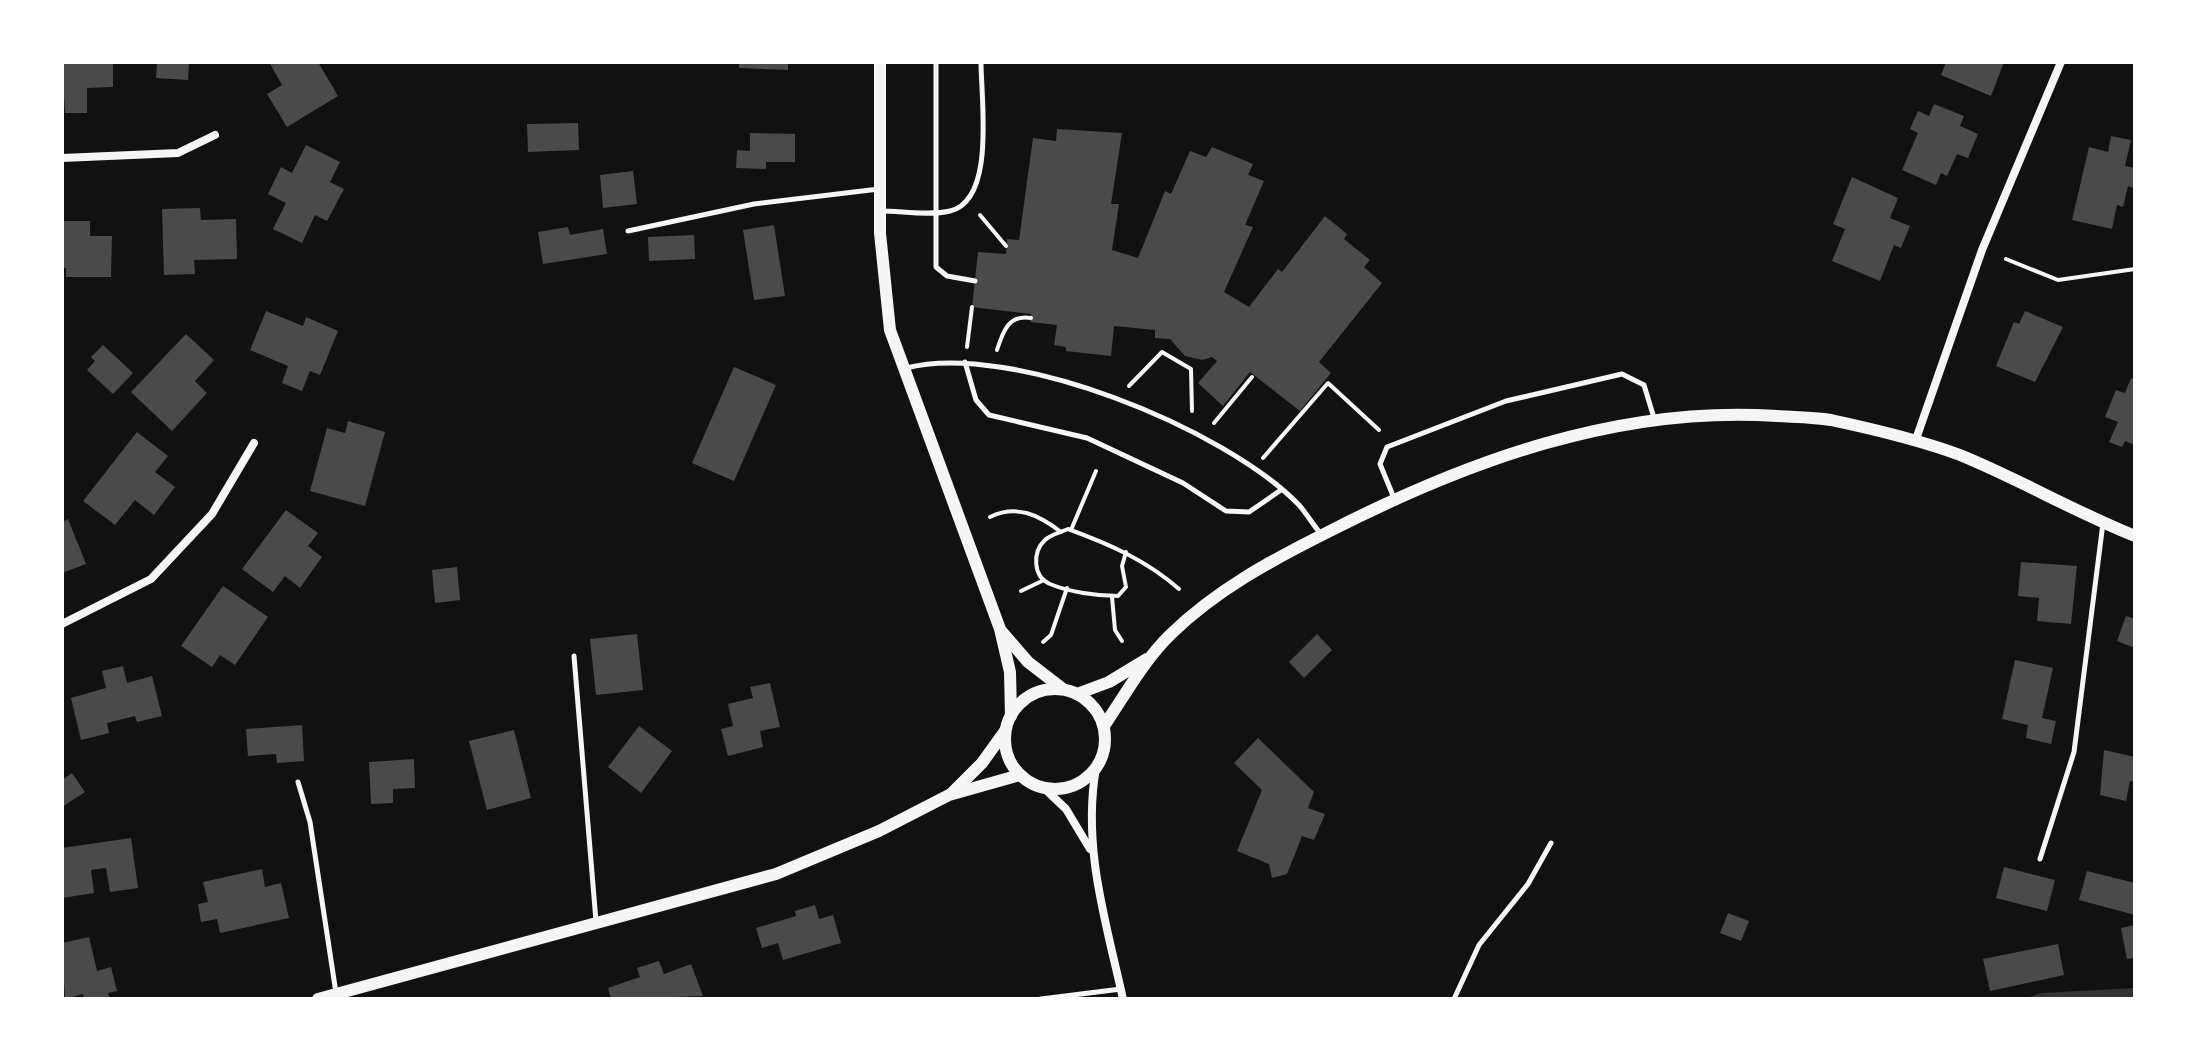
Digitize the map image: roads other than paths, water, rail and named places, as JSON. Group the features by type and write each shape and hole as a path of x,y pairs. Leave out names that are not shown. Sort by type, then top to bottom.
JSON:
{"street":[{"path":"880,62 880,211 890,330 1000,629 1010,672 1011,716"},
{"path":"1915,443 1982,250 2061,62"},
{"path":"62,158 178,153 215,135"},
{"path":"1104,726 1150,658 1172,634 1222,591 1321,535 1394,498 1528,448 1654,418 1719,412 1829,420 1958,455 2135,536"},
{"path":"62,624 151,579 212,514 254,443"},
{"path":"1000,629 1028,662 1063,689 1077,694 1098,713 1104,726 1106,741 1096,768 1089,806 1090,850 1123,999"},
{"path":"1077,694 1109,682 1150,658"},
{"path":"949,795 982,763 1021,702 1035,693 1063,689"},
{"path":"1005,731 1008,756 1020,775 1045,789 1066,809 1090,850"},
{"path":"1045,789 1073,786 1096,768"},
{"path":"318,999 776,874 879,831 949,795 1020,775"}],"lane":[{"path":"936,62 936,267 947,276 975,281"},
{"path":"880,211 951,211 973,197 981,177 981,62"},
{"path":"628,231 754,204 880,189"},
{"path":"906,368 933,361 965,362 1075,383 1135,405 1200,435 1281,490 1298,505 1321,535"},
{"path":"965,362 976,400 989,415 1087,438 1183,483 1226,511 1249,512 1281,490"},
{"path":"1394,498 1380,464 1387,447 1419,432 1506,401 1622,374 1644,385 1654,418"},
{"path":"2040,859 2074,752 2103,523"},
{"path":"574,656 596,921"},
{"path":"298,782 310,822 336,994"},
{"path":"1454,999 1479,945 1528,884 1551,843"},
{"path":"1041,999 1121,989"}]}
